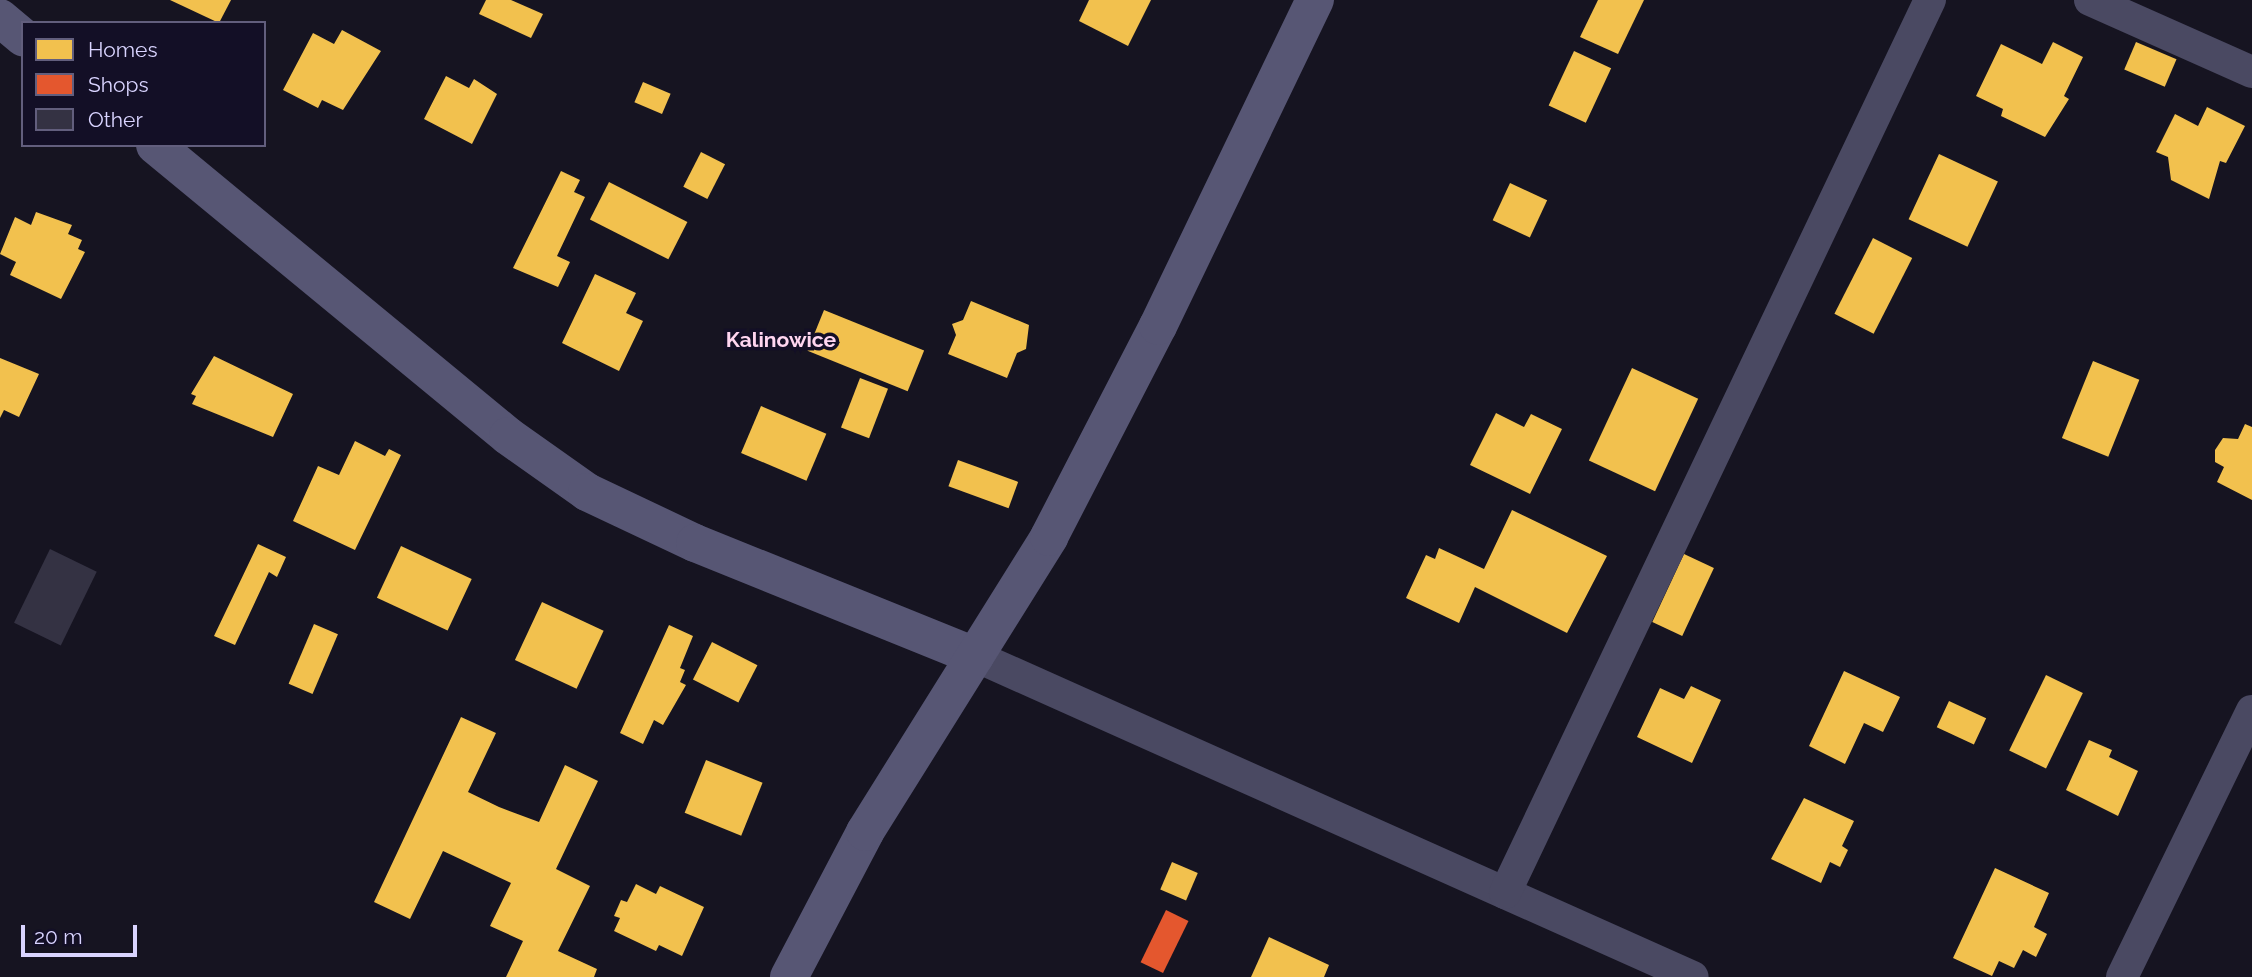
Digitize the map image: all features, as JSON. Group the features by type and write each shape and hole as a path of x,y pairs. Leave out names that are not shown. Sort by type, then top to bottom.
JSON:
{"street":[{"path":"789,977 865,832 1049,537 1097,446 1315,0"},
{"path":"1505,893 1930,0"},
{"path":"2090,0 2252,72"},
{"path":"0,19 21,35"},
{"path":"157,147 508,436 587,492 685,539 975,656 1693,977"},
{"path":"2122,977 2252,711"}],"building: Homes":[{"path":"170,0 231,0 220,21"},
{"path":"486,0 511,0 543,14 531,38 479,14"},
{"path":"1089,0 1151,0 1128,46 1079,21"},
{"path":"1598,0 1644,0 1618,54 1580,37"},
{"path":"342,30 381,51 343,110 322,100 318,108 283,90 313,33 334,44"},
{"path":"2053,42 2083,57 2064,96 2069,99 2045,137 2001,116 2003,109 1976,96 2001,44 2042,64"},
{"path":"2136,42 2177,59 2165,87 2124,70"},
{"path":"1574,51 1611,68 1586,123 1549,105"},
{"path":"446,76 469,88 474,79 497,94 472,144 424,119"},
{"path":"643,82 671,94 662,114 634,102"},
{"path":"2207,107 2245,126 2226,163 2220,161 2209,199 2171,180 2168,157 2156,152 2175,114 2198,126"},
{"path":"701,152 725,164 707,199 683,187"},
{"path":"1939,154 1998,181 1967,247 1909,219"},
{"path":"561,171 580,180 574,192 585,197 557,256 570,262 558,287 513,268"},
{"path":"609,182 687,222 668,259 590,219"},
{"path":"1510,183 1547,200 1530,237 1493,220"},
{"path":"36,212 72,225 68,234 82,240 78,249 85,252 61,299 10,275 16,262 0,254 15,217 31,225"},
{"path":"1873,238 1912,258 1874,334 1834,314"},
{"path":"595,274 636,293 626,313 643,321 619,371 562,343"},
{"path":"971,301 1029,325 1026,349 1017,353 1007,378 948,354 956,335 952,324 963,320"},
{"path":"824,310 924,350 908,391 808,351"},
{"path":"214,356 293,394 273,437 192,404 196,396 191,394"},
{"path":"0,358 39,374 19,417 4,410 0,418"},
{"path":"2093,361 2139,380 2108,457 2062,438"},
{"path":"1632,368 1698,399 1655,491 1589,460"},
{"path":"860,378 888,389 869,438 841,427"},
{"path":"761,406 826,434 806,481 741,453"},
{"path":"1496,413 1524,427 1531,414 1562,429 1530,494 1470,465"},
{"path":"2245,424 2252,427 2252,500 2217,482 2224,467 2215,462 2215,450 2223,438 2238,439"},
{"path":"355,441 385,456 389,449 401,455 355,550 293,521 318,466 339,475"},
{"path":"958,460 1018,482 1009,508 948,486"},
{"path":"1512,510 1607,556 1567,633 1475,587 1459,623 1406,598 1426,555 1435,559 1439,548 1484,569"},
{"path":"258,544 286,557 277,577 269,572 235,645 214,636"},
{"path":"401,546 472,579 448,631 377,598"},
{"path":"1684,554 1714,568 1682,636 1652,622"},
{"path":"542,602 604,631 577,689 515,660"},
{"path":"314,624 338,634 313,694 289,684"},
{"path":"669,625 693,636 680,668 685,670 680,682 686,685 663,725 654,720 643,744 620,733"},
{"path":"712,642 757,665 738,703 693,679"},
{"path":"1844,671 1900,697 1883,732 1864,723 1845,764 1809,746"},
{"path":"2046,675 2083,693 2046,768 2009,750"},
{"path":"1691,686 1721,700 1692,763 1637,737 1660,688 1684,699"},
{"path":"1949,701 1986,718 1974,745 1937,727"},
{"path":"461,717 496,733 468,792 499,807 539,822 565,765 598,781 556,869 590,886 558,951 597,969 594,977 506,977 523,941 490,926 511,883 443,851 410,919 374,902"},
{"path":"2089,740 2112,750 2109,757 2138,771 2118,816 2066,790"},
{"path":"706,760 763,783 741,836 685,813"},
{"path":"1804,798 1854,821 1842,846 1848,850 1840,867 1830,862 1821,883 1771,859"},
{"path":"1172,862 1198,873 1186,901 1160,890"},
{"path":"1995,868 2049,893 2034,927 2047,934 2036,957 2023,950 2014,968 1999,961 1992,976 1953,958"},
{"path":"636,884 656,894 660,886 704,907 682,956 659,945 656,951 614,931 620,918 614,916 621,900 627,902"},
{"path":"1269,937 1329,965 1324,977 1251,977"}],"building: Shops":[{"path":"1166,910 1188,921 1163,973 1141,962"}],"building: Other":[{"path":"50,549 97,572 61,645 14,623"}],"district":[{"name":"Kalinowice","path":"781,340"}]}
